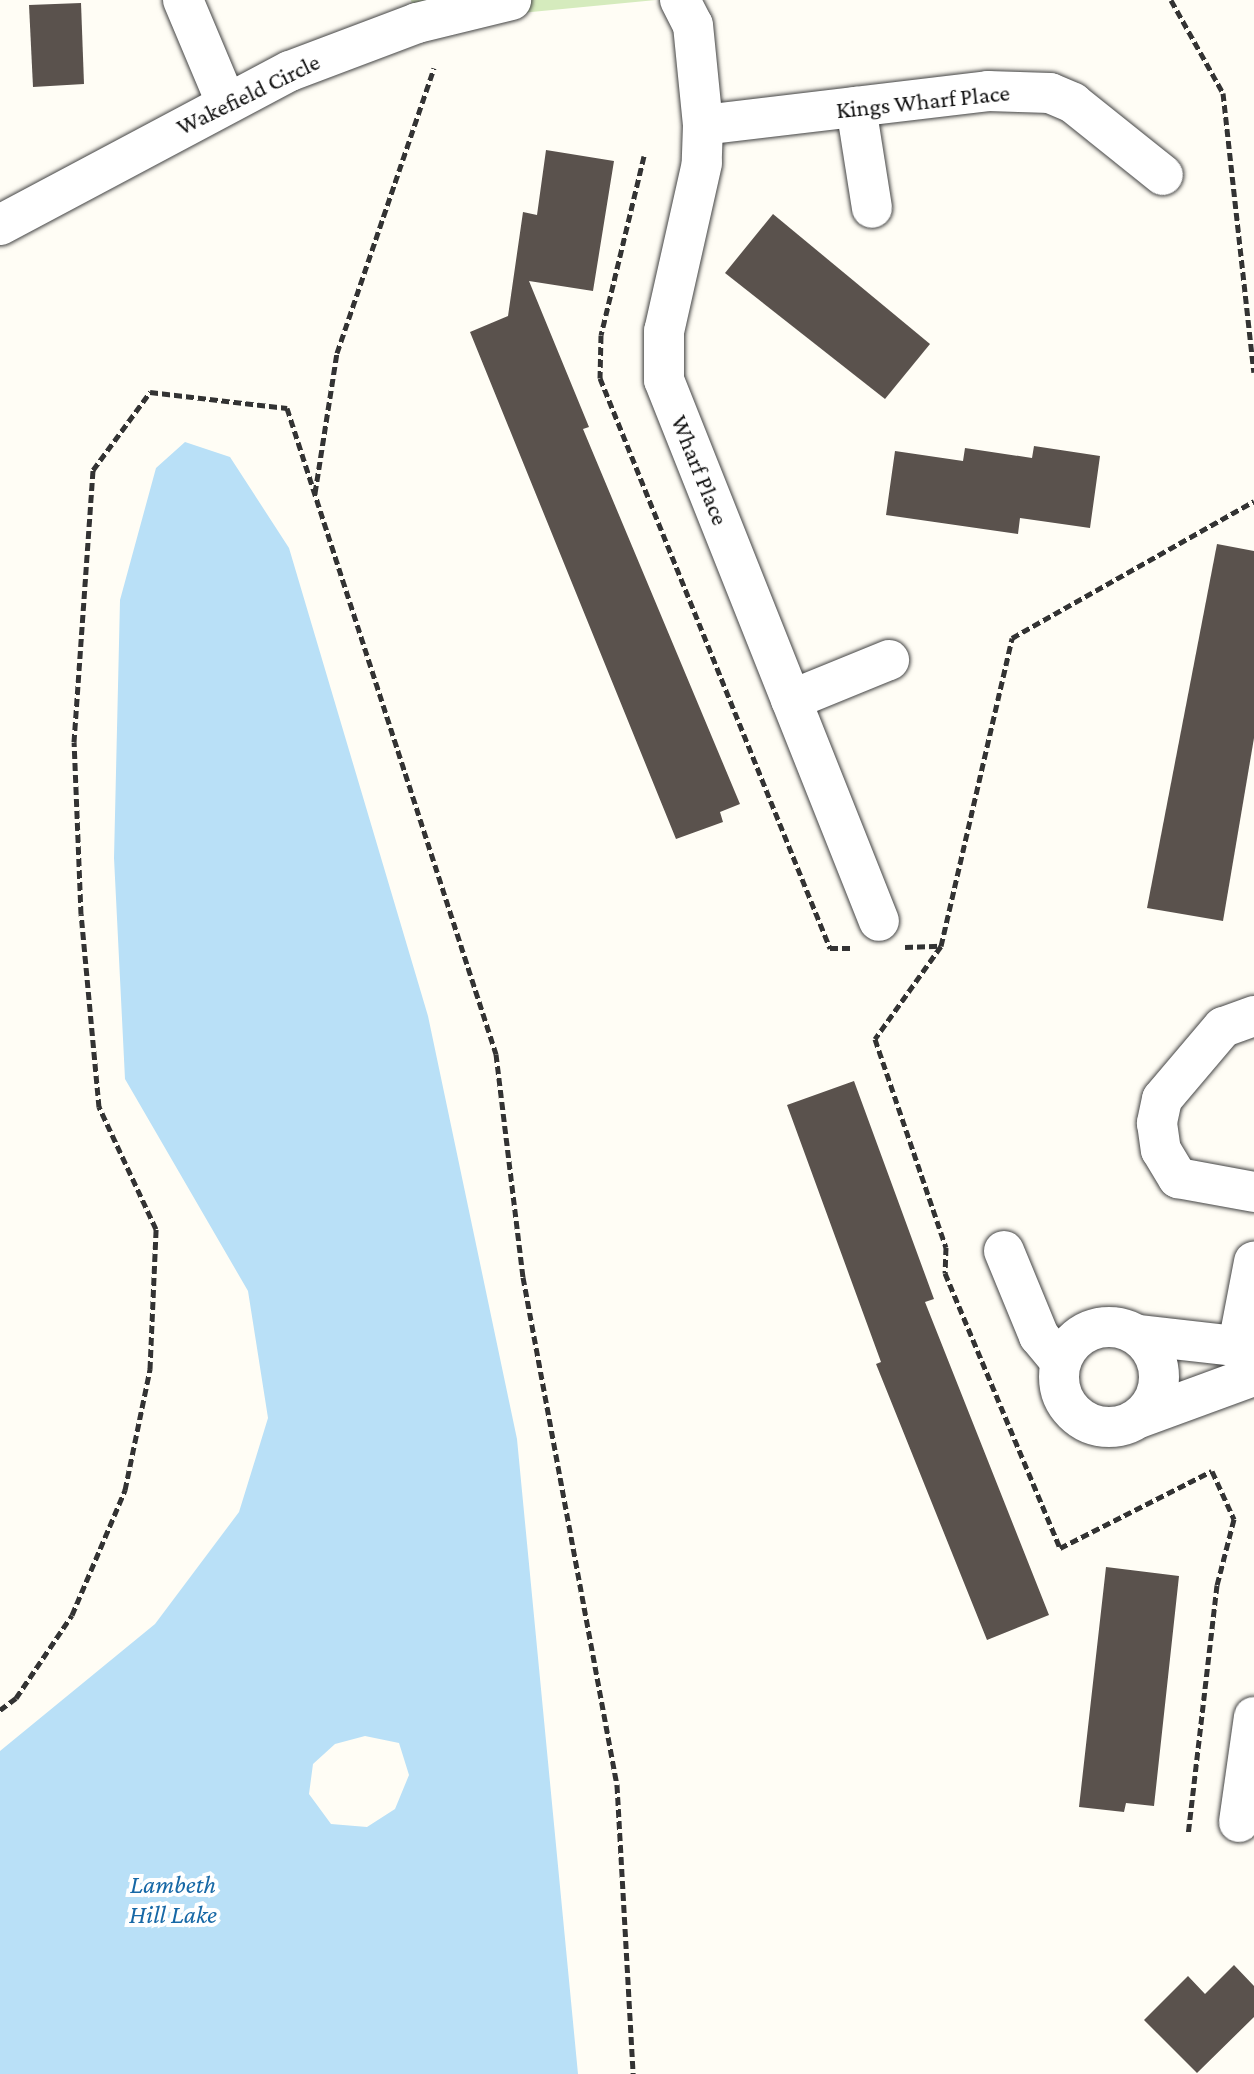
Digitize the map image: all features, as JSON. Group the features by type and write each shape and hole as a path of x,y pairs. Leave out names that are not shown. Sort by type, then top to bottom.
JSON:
{"street":[{"path":"183,0 225,100"},
{"name":"Wakefield Circle","path":"0,225 225,100 361,42 511,0"},
{"name":"Wharf Place","path":"680,0 693,25 703,125 702,163 664,331 664,380 791,700 878,938"},
{"name":"Kings Wharf Place","path":"703,125 988,91 1050,93 1073,103 1163,175"},
{"path":"856,107 872,208"},
{"path":"791,700 889,660"},
{"path":"1254,1016 1223,1027 1162,1099 1157,1123 1161,1150 1178,1178 1254,1192"},
{"path":"1004,1251 1039,1336 1060,1361"},
{"path":"1249,1357 1254,1262"},
{"path":"1108,1326 1249,1357 1139,1418 1109,1428 1079,1418 1060,1393 1060,1361 1078,1336 1092,1328 1108,1326"},
{"path":"1138,1335 1157,1361 1159,1376 1150,1406 1139,1418"},
{"path":"1239,1822 1254,1717"}],"path":[{"path":"1171,0 1223,93 1254,372"},
{"path":"315,494 337,353 434,68"},
{"path":"644,156 601,335 600,378 830,948 878,938 941,946"},
{"path":"0,1710 16,1698 72,1615 125,1490 150,1369 156,1229 99,1107 81,914 74,742 93,470 150,392 287,408 496,1054 523,1277 617,1785 633,2074"},
{"path":"1188,1834 1217,1585 1234,1519 1212,1471 1060,1548 945,1273 946,1247 875,1039 941,946 1012,638 1254,501"}],"green space":[{"path":"411,0 656,0 417,23"}],"water":[{"name":"Lambeth Hill Lake","path":"185,442 230,457 289,548 428,1016 517,1439 578,2074 0,2074 0,1751 155,1624 239,1512 268,1418 248,1291 125,1079 114,858 120,600 156,468","holes":["365,1736 399,1743 409,1775 395,1809 367,1827 331,1824 309,1794 313,1764 335,1744"]}],"building":[{"path":"81,3 84,84 33,87 29,5"},
{"path":"546,150 614,161 593,291 529,281 589,427 583,429 740,804 720,812 723,822 676,839 470,332 508,316 523,212 537,215"},
{"path":"773,214 930,344 885,399 725,273"},
{"path":"1034,446 1100,456 1090,528 1020,518 1018,534 886,515 895,451 963,461 965,448 1032,458"},
{"path":"1217,544 1254,551 1254,738 1223,921 1147,908"},
{"path":"854,1081 934,1299 925,1302 1049,1615 987,1640 876,1364 881,1362 787,1105"},
{"path":"1106,1567 1179,1576 1154,1806 1126,1803 1124,1812 1079,1807"},
{"path":"1234,1965 1254,1986 1254,2017 1197,2073 1144,2020 1188,1976 1205,1994"}]}
